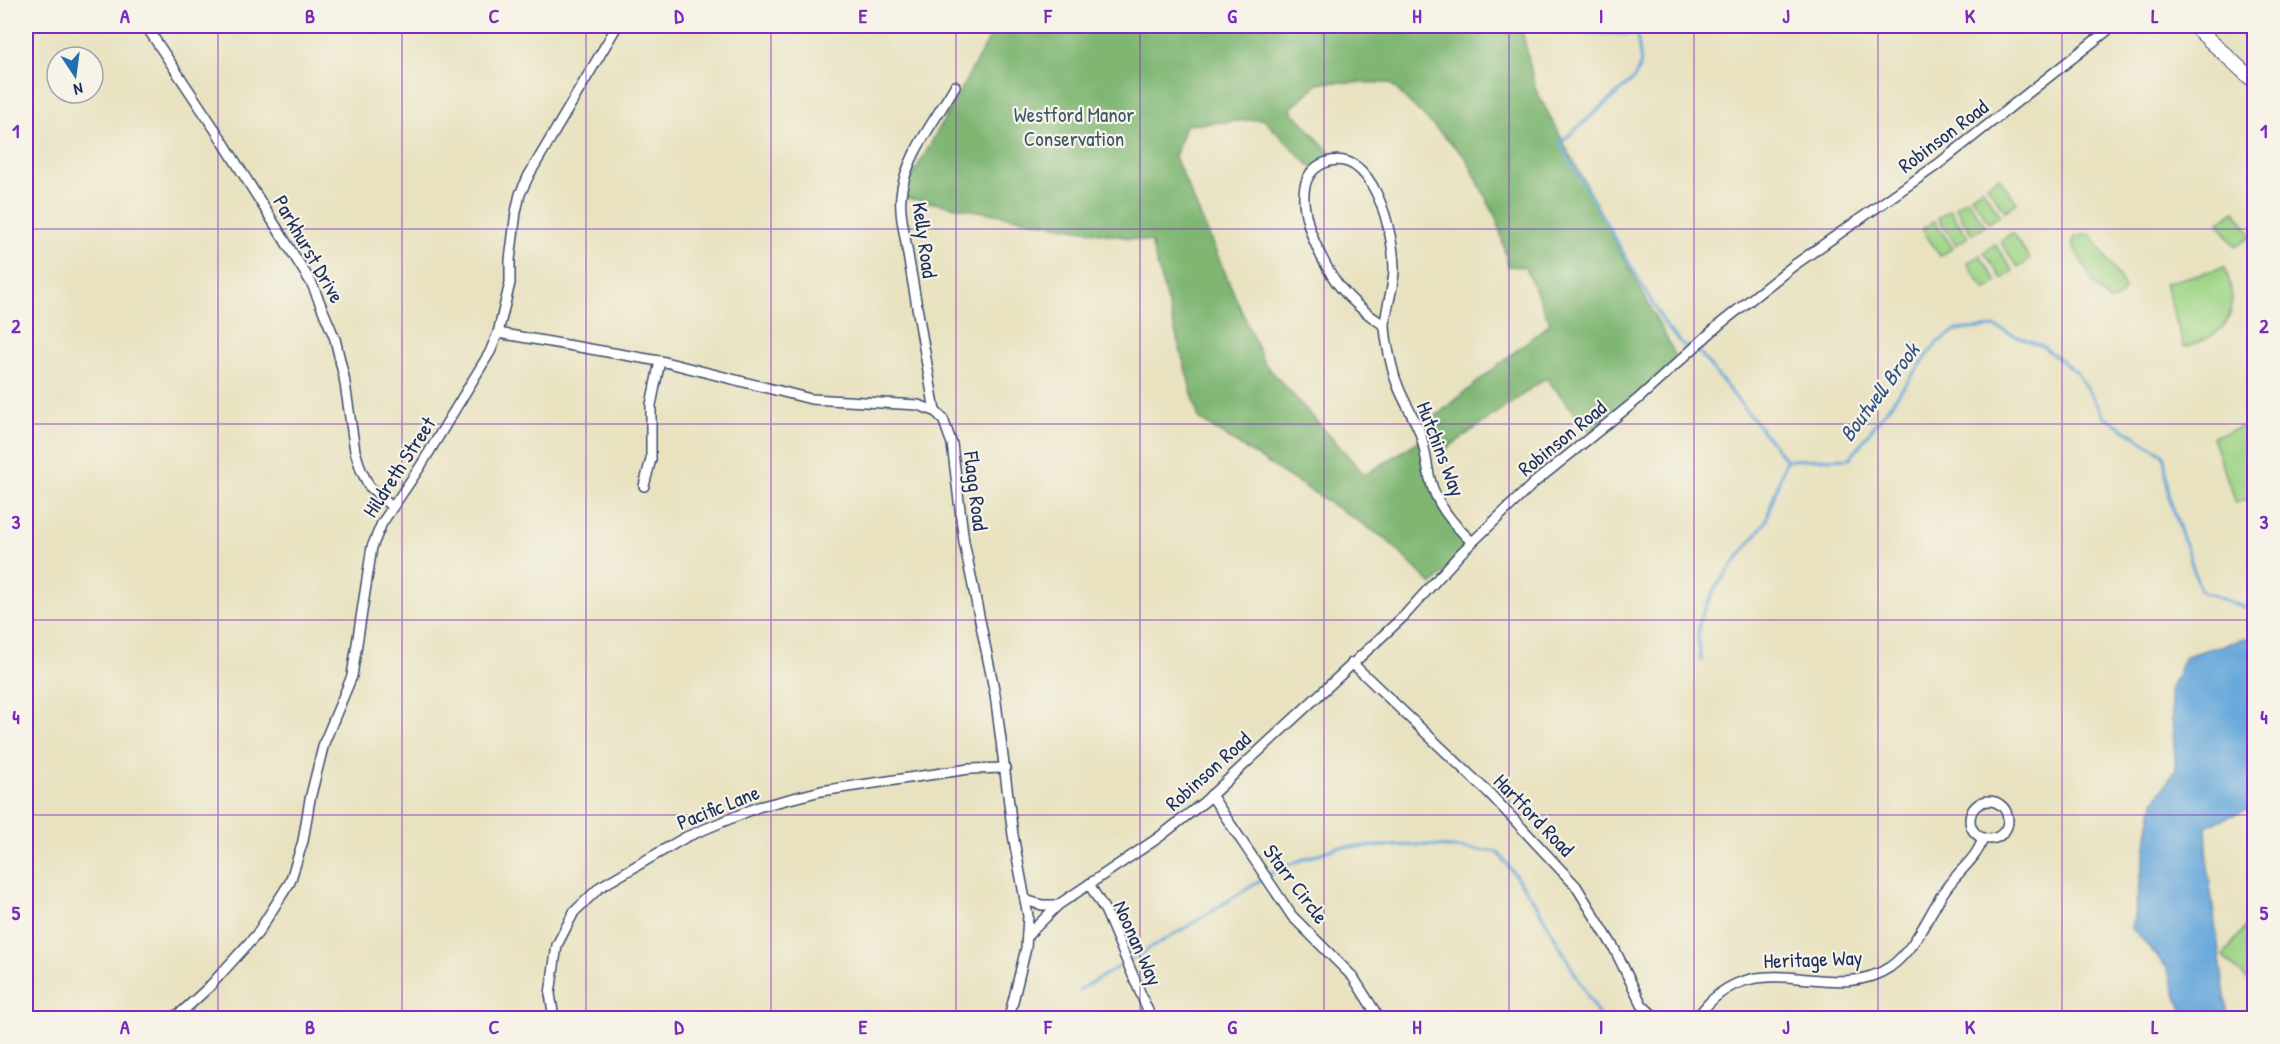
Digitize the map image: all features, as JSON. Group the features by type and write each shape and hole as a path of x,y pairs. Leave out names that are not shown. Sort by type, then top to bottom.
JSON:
{"main road":[{"path":"2194,26 2254,81"}],"street":[{"name":"Parkhurst Drive","path":"146,26 220,137 312,284 335,339 344,377 355,451 361,470 369,486 392,507"},
{"name":"Hildreth Street","path":"172,1018 209,987 257,934 290,882 303,841 310,799 324,743 352,676 372,547 382,523 477,377 498,333 510,283 513,232 520,194 616,26"},
{"name":"Robinson Road","path":"1027,936 1058,905 1179,823 1211,795 1404,616 1472,542 1535,482 1612,421 1756,294 1937,165 2113,26"},
{"name":"Kelly Road","path":"935,411 902,220 900,196 904,180 925,134 955,86"},
{"name":"Hutchins Way","path":"1385,326 1362,310 1342,289 1325,265 1313,239 1306,211 1304,187 1314,170 1325,163 1344,161 1356,167 1366,176 1381,203 1390,235 1394,271 1385,326 1394,377 1422,439 1433,489 1449,517 1472,542"},
{"path":"498,333 660,361 794,396 830,401 918,405 935,411"},
{"path":"644,486 651,459 651,405 660,361"},
{"name":"Flagg Road","path":"935,411 943,419 952,444 964,542 995,694 1013,835 1025,900 1027,936 1009,1018"},
{"name":"Hartford Road","path":"1352,663 1491,795 1570,879 1588,903 1614,948 1642,1005 1656,1018"},
{"name":"Pacific Lane","path":"554,1018 550,994 557,945 574,912 600,887 686,837 758,807 820,791 969,769 1005,768"},
{"name":"Starr Circle","path":"1211,795 1292,916 1353,977 1379,1018"},
{"path":"1985,801 1994,801 2006,812 2007,828 1995,838 1983,838 1974,831 1970,824 1971,815 1977,805 1985,801"},
{"name":"Heritage Way","path":"1696,1018 1708,1003 1726,989 1747,980 1769,977 1849,980 1867,977 1891,966 1911,946 1952,879 1978,852 1983,838"},
{"name":"Noonan Way","path":"1089,884 1107,912 1151,1018"},
{"path":"1025,900 1042,905 1058,905"}],"green space":[{"name":"Westford Manor Conservation","path":"996,26 1521,26 1535,88 1679,362 1594,436 1546,378 1446,449 1419,430 1550,323 1525,267 1508,266 1498,222 1466,158 1390,83 1320,82 1290,109 1338,161 1314,170 1263,119 1185,125 1175,157 1264,363 1365,475 1422,439 1440,504 1472,542 1432,585 1386,539 1199,419 1151,242 901,197"},
{"path":"1999,177 2017,203 2005,211 1987,185"},
{"path":"1982,188 2000,215 1989,223 1971,196"},
{"path":"1967,199 1985,226 1972,234 1955,207"},
{"path":"1950,210 1968,237 1956,245 1938,218"},
{"path":"2235,211 2252,236 2235,247 2218,222"},
{"path":"1934,221 1953,248 1940,256 1922,229"},
{"path":"2012,233 2030,259 2018,268 2000,241"},
{"path":"2088,234 2092,236 2122,282 2124,289 2115,300 2109,301 2096,287 2073,246 2075,237"},
{"path":"1995,244 2013,271 2002,279 1984,252"},
{"path":"1980,255 1997,282 1985,290 1967,263"},
{"path":"2225,267 2232,297 2228,319 2212,336 2184,347 2165,283"},
{"path":"2254,423 2254,497 2236,503 2212,437"},
{"path":"2254,915 2254,986 2223,956"}],"water":[{"path":"2254,636 2254,807 2206,826 2208,871 2228,1018 2185,1018 2167,968 2132,928 2154,801 2176,770 2170,691 2185,656"}],"waterway":[{"name":"Boutwell Brook","path":"1581,26 1583,33 1637,34 1641,63 1634,79 1560,143 1667,328 1683,345 1698,351 1786,460 1850,458 1937,343 1956,330 1994,327 2042,346 2076,372 2104,416 2164,455 2169,497 2201,591 2254,611"},
{"path":"1701,660 1698,639 1700,618 1716,587 1765,523 1786,460"},
{"path":"1079,990 1282,867 1338,847 1427,845 1498,852 1535,902 1600,1018"}]}
